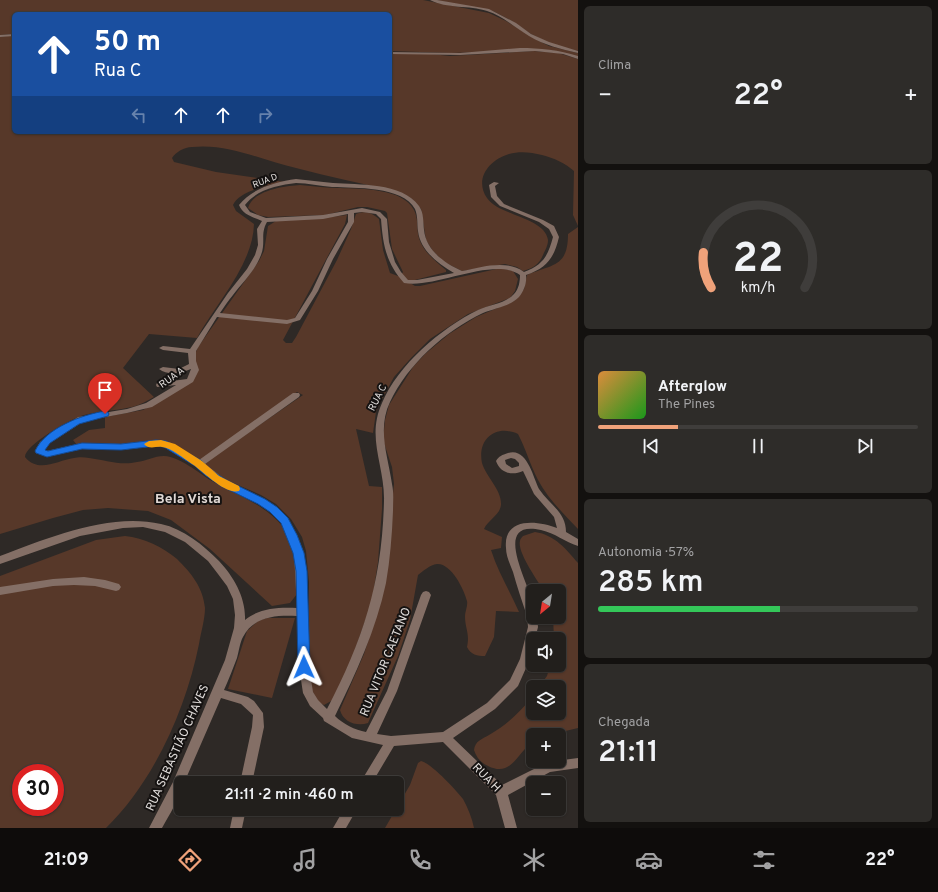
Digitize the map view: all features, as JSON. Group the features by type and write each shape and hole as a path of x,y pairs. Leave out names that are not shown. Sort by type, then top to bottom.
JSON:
{"street":[{"path":"432,0 488,10 547,43 578,52"},
{"path":"0,36 12,35"},
{"path":"392,53 416,52 453,54 532,50 556,51 578,58"},
{"name":"RUA D","path":"297,181 370,187 389,191 403,196 414,204 420,213 422,236 429,250 442,263 460,273 417,283 406,282 398,273 388,253 384,219 382,216 368,210 323,217 265,220 248,213 242,208 242,205 251,196 276,185 297,181"},
{"path":"460,273 508,266 517,268 523,274 536,270 543,265 554,248 554,229 545,223 497,202 492,194 492,186 496,183"},
{"path":"215,315 287,322 298,319 315,291 330,259 351,222 351,213"},
{"path":"163,348 192,351 230,294 250,270 258,255 261,245 260,229 265,220"},
{"name":"RUA C","path":"328,718 349,677 371,621 383,572 389,499 387,470 382,457 378,433 379,420 384,406 409,368 430,346 455,326 481,312 510,300 519,292 523,274"},
{"name":"RUA A","path":"192,351 191,356 194,365 194,374 190,380 159,400 137,409 81,419 43,444 39,451 47,454 82,446 121,447 161,443 172,446 199,464"},
{"path":"163,369 180,371 194,365"},
{"path":"160,385 182,383 190,380"},
{"path":"296,395 199,464 220,481 261,501 273,509 284,521 292,535 299,553 301,571 304,667 308,693 328,718 345,729 369,738 391,741 445,737 491,706 514,683 525,659 531,638 532,616 511,552 510,544 513,534 520,527 527,525 542,527 561,534 578,544"},
{"path":"524,464 536,490 558,514 561,524 561,534"},
{"name":"RUA SEBASTIÃO CHAVES","path":"0,560 52,540 98,529 137,523 163,527 176,533 200,549 226,576 234,591 240,609 238,632 217,692 171,800 155,828"},
{"path":"0,591 69,581 90,580 103,582 116,587"},
{"name":"RUA VITOR CAETANO","path":"369,738 392,690 426,595"},
{"path":"233,648 244,627 258,616 278,611 302,612"},
{"path":"217,692 244,700 258,713 258,727 248,776"},
{"name":"RUA H","path":"445,737 501,792 511,828"},
{"path":"370,776 391,741"},
{"path":"501,792 548,767 578,763"},
{"path":"236,828 239,816"},
{"path":"339,828 347,816"}],"shaded area":[{"path":"0,0 423,0 489,13 549,46 578,53 578,57 550,50 451,53 392,51 392,12 12,12 12,34 0,35"},
{"path":"435,0 578,0 578,51 553,45 531,34 512,21 493,11"},
{"path":"12,35 12,134 392,134 392,54 421,53 450,56 534,51 558,53 578,59 578,226 573,215 574,171 559,161 534,153 513,153 495,161 483,177 483,191 493,204 501,209 531,221 545,232 548,242 541,258 536,265 523,271 517,267 505,264 462,271 444,262 433,251 426,240 421,209 412,199 400,192 283,165 219,147 205,146 186,148 178,152 172,158 174,162 216,172 285,182 264,186 248,192 236,200 233,205 236,211 254,224 252,239 241,269 197,338 149,334 123,368 154,397 132,407 93,413 75,418 48,434 32,446 25,457 36,465 49,465 68,459 81,457 131,463 164,456 183,462 212,481 260,507 272,515 281,525 289,536 296,560 297,594 290,603 272,606 210,549 171,520 148,511 108,508 83,510 0,534 0,37"},
{"path":"300,185 381,191 401,197 409,203 414,210 417,219 418,234 422,245 425,250 446,270 446,272 411,281 410,283 415,286 501,268 513,271 518,279 515,291 510,298 468,314 430,339 394,377 376,412 373,433 356,429 369,486 382,487 378,562 372,601 349,667 333,700 324,705 317,702 308,680 309,582 306,551 302,537 291,519 276,504 261,495 224,479 203,464 303,395 297,392 199,462 173,446 77,445 73,440 89,430 105,428 105,417 143,410 186,385 195,362 195,354 198,347 259,261 264,251 268,226 276,221 347,215 345,224 283,340 286,343 292,343 296,337 337,260 356,214 362,212 368,213 379,219 383,250 390,273 398,276 401,275 403,272 392,249 387,213 385,211 367,207 358,207 325,215 268,217 258,215 248,208 256,197 263,193 286,186"},
{"path":"578,227 578,529 546,494 535,474 518,434 510,431 502,431 496,432 490,436 482,447 482,463 499,494 501,505 496,515 484,529 502,537 501,548 491,550 519,612 496,611 494,637 485,656 474,654 470,652 467,647 468,638 465,616 467,601 460,584 452,572 442,565 437,564 427,568 418,575 410,620 398,656 368,723 355,724 344,718 340,710 364,654 381,601 394,484 392,467 383,440 385,420 389,405 413,367 425,354 449,334 476,317 514,301 524,289 527,275 551,266 562,259 567,245 568,234"},
{"path":"535,532 548,536 560,543 578,563 578,728 566,731 566,728 526,728 526,747 509,766 503,769 496,769 479,760 474,750 476,744 496,731 518,713 526,704 526,720 566,720 566,680 544,680 548,672 566,672 566,632 554,632 553,624 566,624 566,584 539,584 522,552 520,540 523,536"},
{"path":"125,536 153,544 177,559 196,581 202,593 205,608 204,621 193,669 177,718 166,743 139,789 106,828 0,828 0,576 96,540"},
{"path":"267,618 295,618 272,698 228,689 247,631 258,621"},
{"path":"421,761 431,767 463,799 470,813 474,828 385,828 392,816 404,816 404,795 410,785 418,763"}],"slow traffic":[{"path":"149,444 161,443 172,446 199,464 208,473 224,484 235,489"}],"district":[{"name":"Bela Vista","path":"188,499"}],"route":[{"path":"105,414 92,416 75,422 43,444 39,451 44,454 51,454 71,447 82,446 136,447 156,443 166,444 172,446 199,464 208,473 224,484 261,501 273,509 284,521 292,535 299,553 301,571 304,667"}]}
